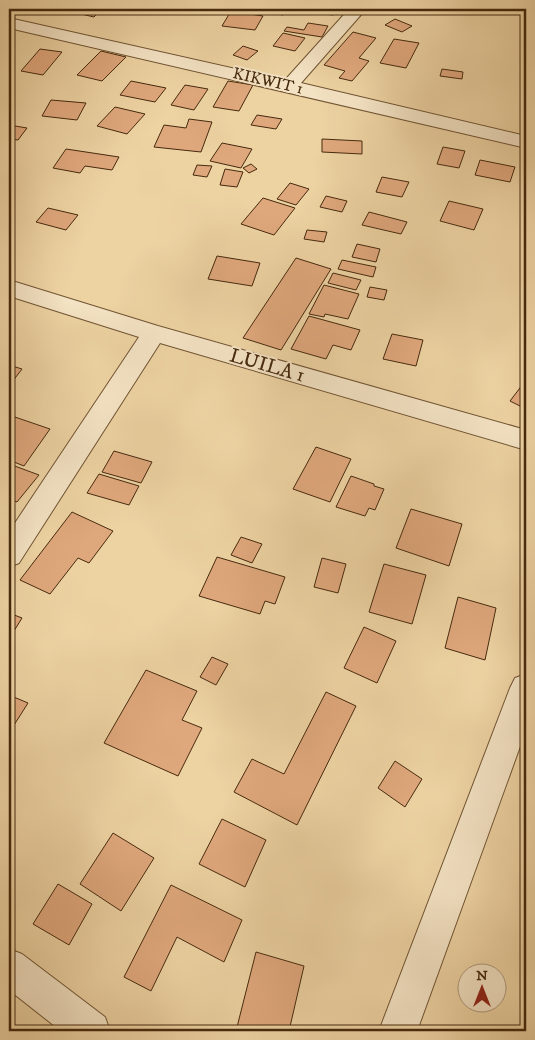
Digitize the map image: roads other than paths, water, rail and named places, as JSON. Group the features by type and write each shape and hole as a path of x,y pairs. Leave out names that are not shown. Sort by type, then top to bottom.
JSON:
{"street":[{"path":"289,86 358,9"},
{"name":"KIKWIT 1","path":"24,22 526,142"},
{"name":"LUILA 1","path":"9,288 154,333 526,440"},
{"path":"9,555 154,333"},
{"path":"398,1031 526,688"},
{"path":"9,967 91,1031"}]}
